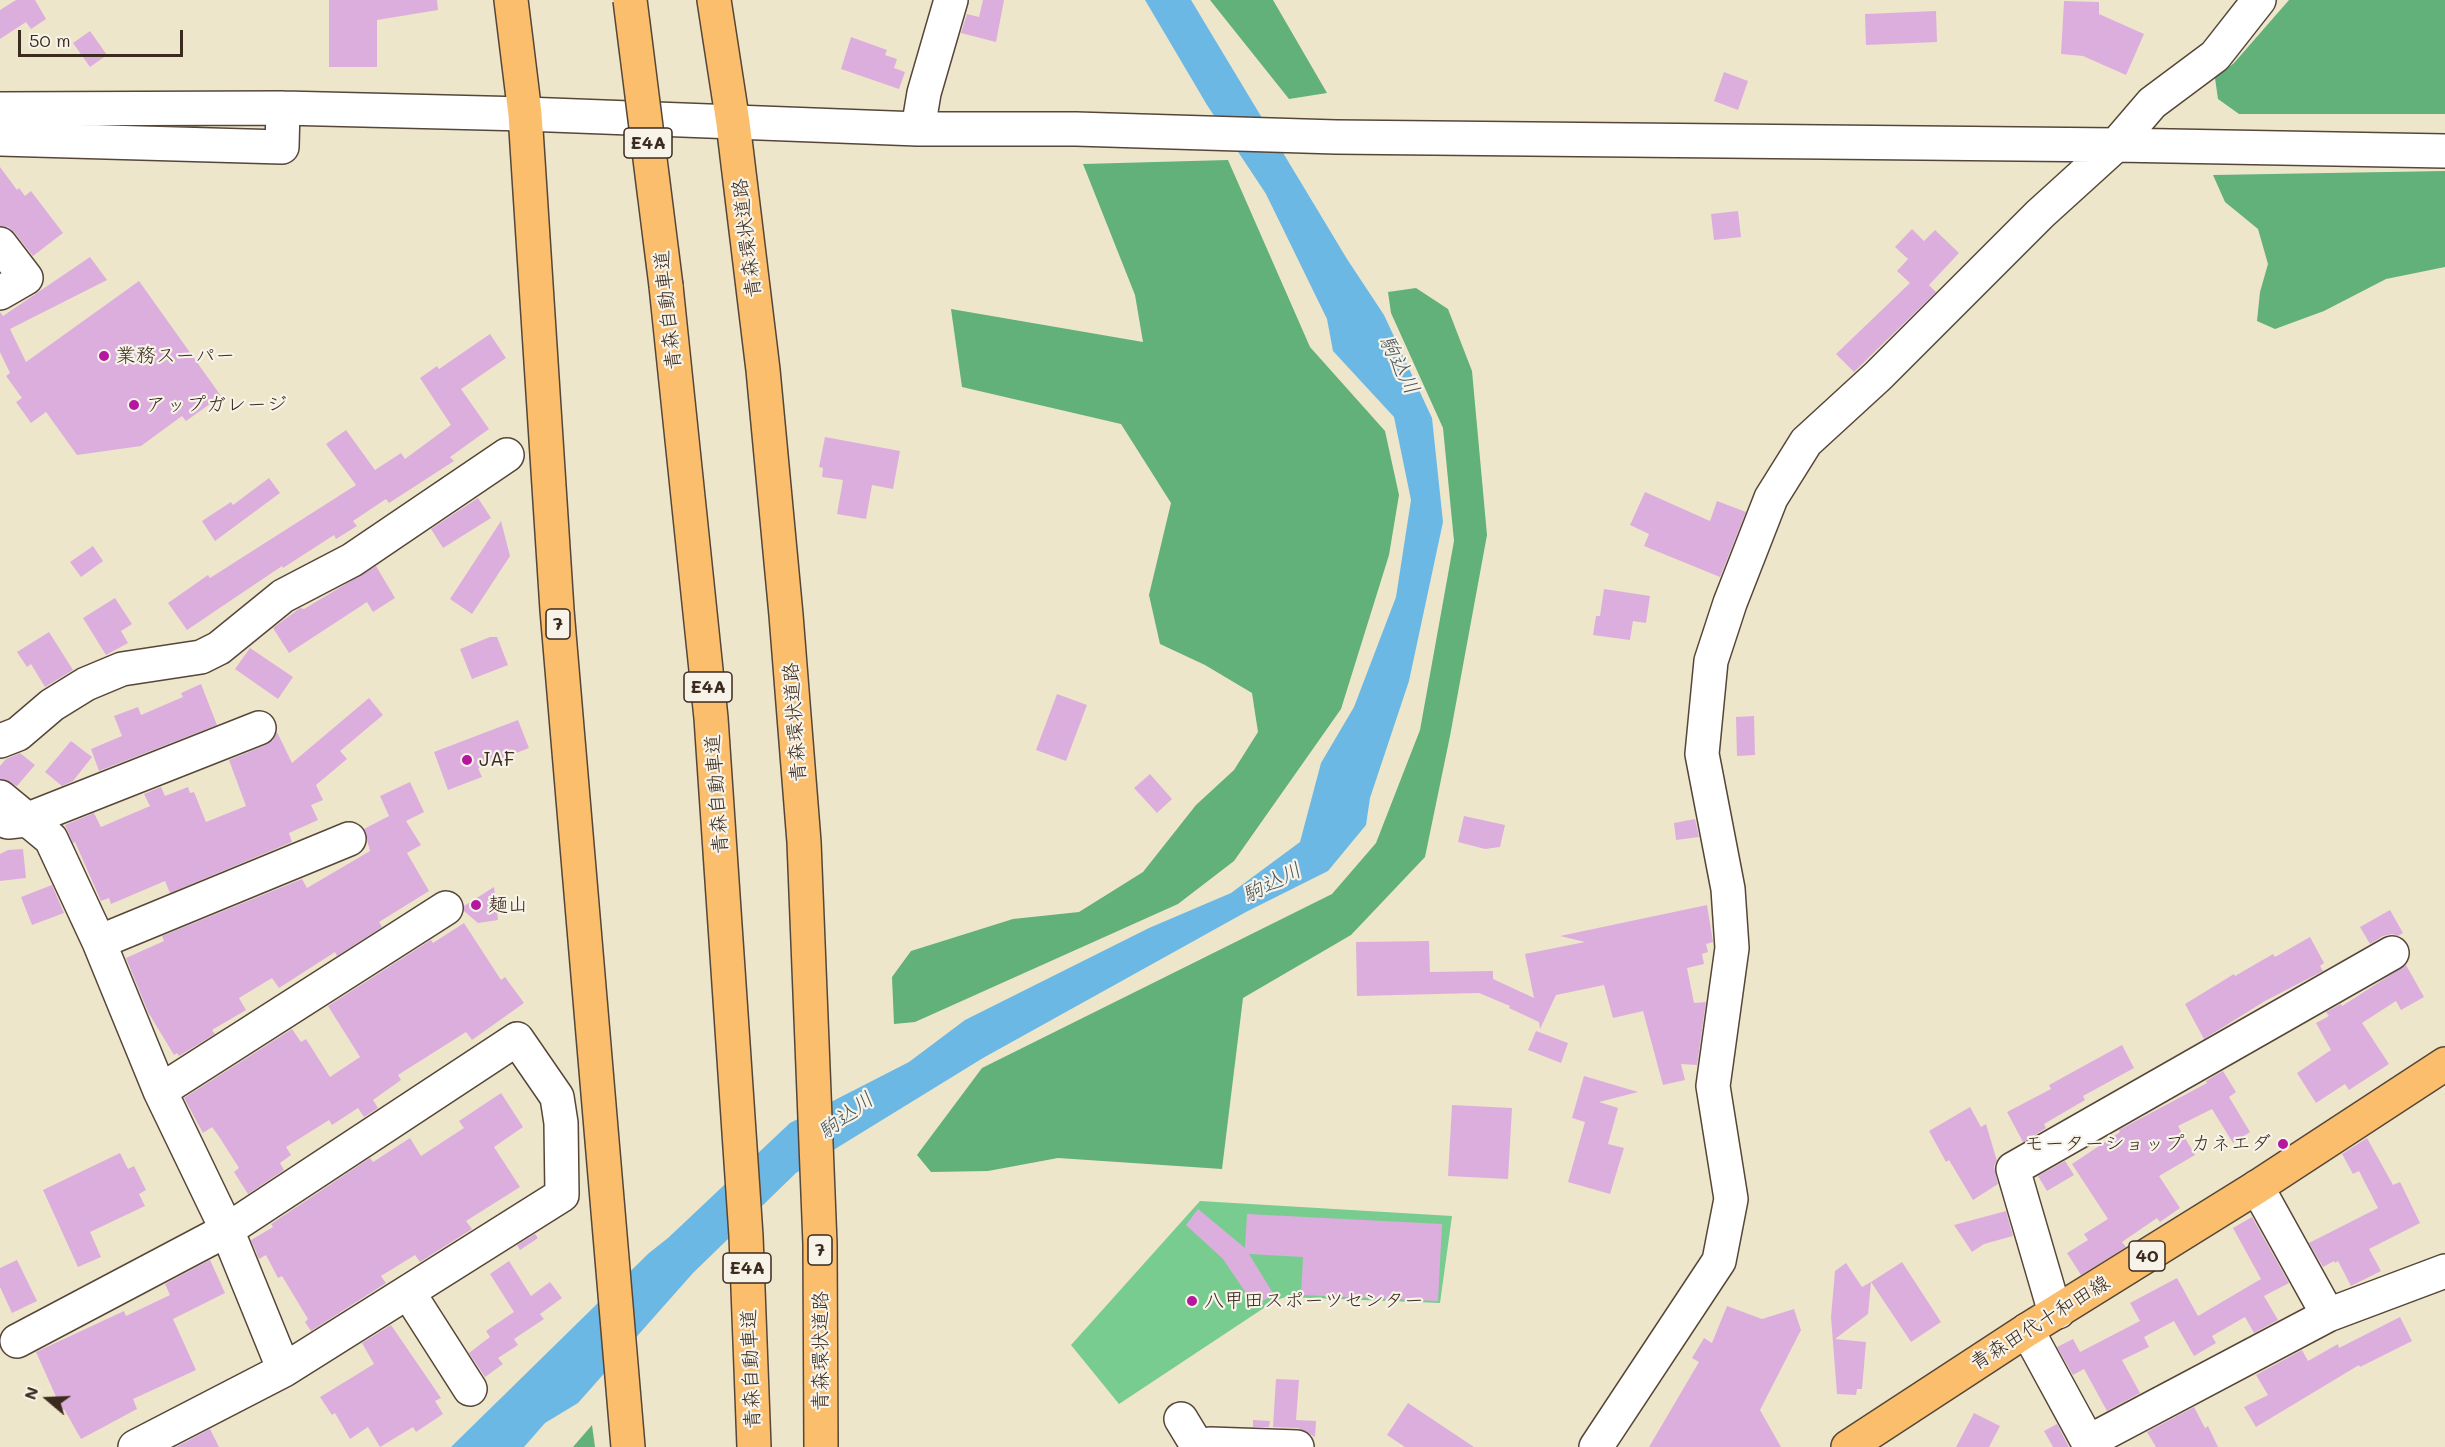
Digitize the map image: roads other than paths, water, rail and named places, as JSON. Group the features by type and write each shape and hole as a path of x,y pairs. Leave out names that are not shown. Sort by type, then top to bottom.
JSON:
{"main road":[{"name":"7","path":"511,0 525,114 557,610 628,1447"},
{"name":"青森自動車道","path":"630,0 666,286 711,718 746,1236 754,1447"},
{"name":"青森環状道路","path":"714,0 733,123 763,370 804,842 820,1244 821,1441"},
{"name":"青森田代十和田線","path":"1848,1447 2027,1330 2257,1187 2445,1064"}],"street":[{"path":"918,129 924,93 951,0"},
{"path":"1596,1447 1719,1261 1731,1199 1713,1086 1732,948 1728,889 1702,754 1711,661 1730,603 1771,498 1806,442 1878,376 2040,214 2116,145 2152,103 2216,56 2259,0"},
{"path":"0,139 75,125 283,108 525,114 918,129 1076,129 1336,137 2116,145 2445,151"},
{"path":"0,109 75,125"},
{"path":"0,244 26,279 0,293"},
{"path":"0,741 18,734 52,705 86,684 122,669 201,657 219,648 283,596 352,560 507,454"},
{"path":"13,821 260,728"},
{"path":"0,797 13,821 51,839 99,942 160,1091 227,1230 284,1370"},
{"path":"99,942 349,839"},
{"path":"160,1091 446,908"},
{"path":"2058,1312 2051,1299 2013,1169 2392,953"},
{"path":"17,1341 227,1230 517,1039 557,1097 561,1123 562,1195 284,1370 135,1447"},
{"path":"2257,1187 2328,1315"},
{"path":"2027,1330 2088,1442 2328,1315 2445,1270"},
{"path":"408,1292 470,1389"},
{"path":"1181,1419 1198,1447 1210,1444 1296,1447"}],"water":[{"name":"駒込川","path":"1145,0 1191,0 1347,259 1384,315 1432,418 1443,522 1409,681 1370,798 1366,825 1328,871 1246,912 983,1058 796,1173 693,1273 578,1403 545,1423 524,1447 451,1447 649,1253 668,1238 790,1123 909,1062 965,1020 1149,928 1231,893 1300,842 1321,763 1354,707 1396,597 1411,500 1394,417 1333,351 1327,319 1266,194 1207,105"}],"place":[{"name":"業務スーパー","path":"104,356"},
{"name":"アップガレージ","path":"134,405"},
{"name":"JAF","path":"467,760"},
{"name":"麺山","path":"476,905"},
{"name":"モーターショップ カネエダ","path":"2283,1144"},
{"name":"八甲田スポーツセンター","path":"1192,1301"}]}
